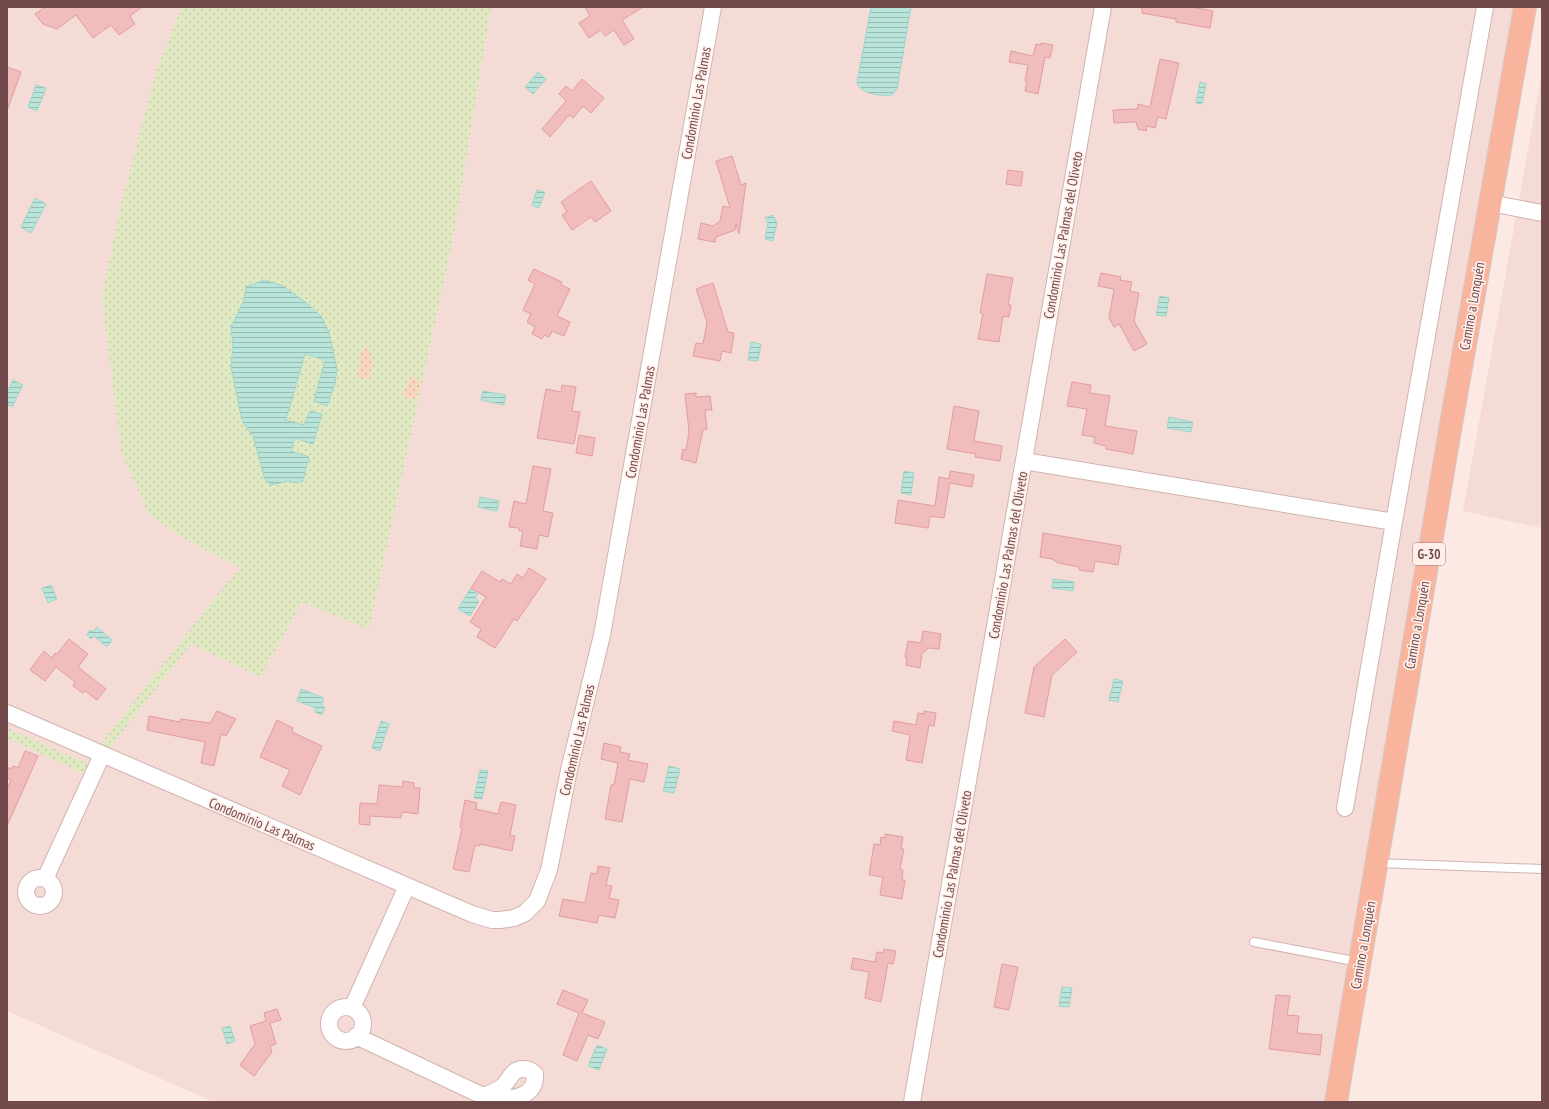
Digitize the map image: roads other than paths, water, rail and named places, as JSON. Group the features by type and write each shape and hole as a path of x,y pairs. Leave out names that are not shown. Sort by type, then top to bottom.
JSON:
{"main road":[{"name":"Camino a Lonquén","path":"1336,1102 1455,401 1525,7"}],"street":[{"name":"Condominio Las Palmas","path":"7,714 472,914 492,920 500,920 514,918 529,910 537,901 549,870 568,770 602,635 713,7"},
{"name":"Condominio Las Palmas del Oliveto","path":"912,1102 1103,7"},
{"path":"1346,808 1394,522 1485,7"},
{"path":"1490,203 1542,212"},
{"path":"1024,461 1394,522"},
{"path":"45,879 102,755"},
{"path":"352,1008 407,886"},
{"path":"344,1007 352,1008 359,1013 362,1021 361,1030 356,1036 349,1040 338,1038 332,1032 329,1024 331,1016 336,1010 344,1007"},
{"path":"356,1036 483,1096"}],"lane":[{"path":"1376,863 1542,869"},
{"path":"1254,942 1360,962"}],"water":[{"path":"871,7 911,7 897,89 892,95 872,94 863,90 857,83"},
{"path":"538,72 546,79 533,94 525,87"},
{"path":"1200,82 1206,84 1202,104 1196,103"},
{"path":"36,85 46,88 37,111 28,107"},
{"path":"537,190 545,192 539,208 532,205"},
{"path":"35,198 46,204 31,233 21,227"},
{"path":"773,215 777,223 773,241 765,239 768,223 765,218"},
{"path":"265,280 283,286 308,304 321,316 329,332 337,369 335,384 327,406 314,401 325,360 305,354 286,420 304,425 310,411 322,414 313,444 295,438 291,451 309,457 303,481 295,483 289,481 271,485 265,480 253,436 242,421 231,367 233,346 231,327 244,300 246,287"},
{"path":"1160,296 1169,298 1166,316 1156,315"},
{"path":"751,342 761,344 758,361 748,360"},
{"path":"13,380 23,385 12,407 7,404 7,392"},
{"path":"483,391 506,395 504,405 481,400"},
{"path":"1169,417 1193,422 1191,432 1167,428"},
{"path":"904,471 914,473 911,495 901,493"},
{"path":"480,497 499,501 497,511 478,507"},
{"path":"1053,579 1074,582 1073,591 1052,588"},
{"path":"51,585 57,599 48,603 42,588"},
{"path":"470,589 478,594 475,598 479,601 470,616 458,609"},
{"path":"97,627 112,640 107,647 94,636 91,639 87,635 90,630 93,632"},
{"path":"1114,679 1123,681 1118,702 1109,700"},
{"path":"301,689 324,698 321,705 325,707 322,715 315,712 316,708 297,701"},
{"path":"381,721 389,724 380,751 372,748"},
{"path":"669,766 680,769 674,793 663,791"},
{"path":"480,770 488,771 482,799 474,798"},
{"path":"1062,987 1072,988 1069,1007 1059,1006"},
{"path":"230,1026 235,1041 227,1044 222,1028"},
{"path":"597,1045 607,1049 599,1070 588,1066"}]}
